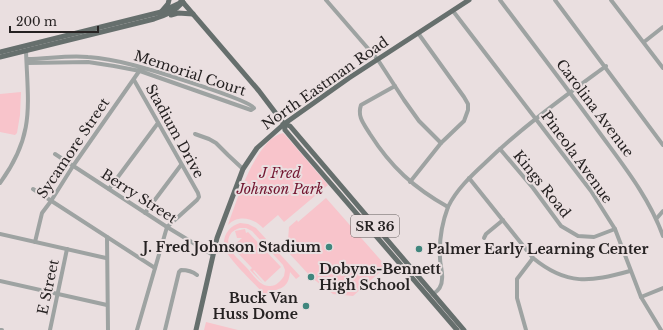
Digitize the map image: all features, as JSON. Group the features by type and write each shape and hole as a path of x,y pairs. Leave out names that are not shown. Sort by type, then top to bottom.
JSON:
{"main road":[{"path":"161,12 168,4 169,0"},
{"name":"North Eastman Road","path":"196,330 213,255 222,225 244,169 257,148 284,124 469,0"},
{"path":"0,57 26,48 161,12 183,1"},
{"path":"154,19 170,13 178,8 183,1"},
{"name":"SR 36","path":"183,1 284,124 285,130 457,330"},
{"path":"66,38 166,17 178,13 193,14"},
{"path":"0,52 26,48"},
{"name":"SR 36","path":"284,124 290,126 464,330"}],"street":[{"path":"326,0 378,60 419,121 442,143"},
{"name":"Carolina Avenue","path":"500,0 571,93 635,181 657,218 663,236"},
{"path":"555,0 606,66 663,145"},
{"path":"611,0 663,68"},
{"name":"Pineola Avenue","path":"453,11 591,191 614,229 641,297 661,330"},
{"path":"644,42 663,27"},
{"path":"410,182 442,143 464,121 468,110 468,104 464,97 418,33"},
{"path":"0,183 10,169 20,149 27,127 29,103 26,48"},
{"name":"Memorial Court","path":"27,61 64,56 110,60 141,69 214,91 250,104 253,106 253,109 251,110 212,97 141,69 88,62 27,61"},
{"path":"88,57 88,62"},
{"path":"434,294 441,285 442,279 440,259 441,229 448,207 456,194 469,178 535,119 606,66"},
{"name":"Sycamore Street","path":"35,242 42,213 141,69"},
{"name":"Stadium Drive","path":"134,80 199,197 167,227"},
{"path":"395,86 361,105 360,117 385,156 410,182 428,196 448,207"},
{"path":"212,97 214,91"},
{"path":"109,189 158,123"},
{"path":"195,134 216,143 228,156 244,169"},
{"name":"Kings Road","path":"500,149 533,188 561,226 578,236 594,237 614,229"},
{"name":"Berry Street","path":"55,154 145,213 213,255"},
{"path":"145,213 181,165"},
{"path":"469,178 533,258 545,268 568,278 582,280 608,277 630,271"},
{"path":"33,189 155,268"},
{"path":"657,218 663,211"},
{"path":"484,238 486,234 503,220"},
{"path":"137,330 167,227"},
{"path":"0,234 106,258"},
{"path":"107,236 106,258 108,330"},
{"name":"E Street","path":"50,330 67,249"},
{"path":"526,330 517,298 517,279 533,258"},
{"path":"164,330 179,272 181,270 192,271 197,275"},
{"path":"0,280 107,305"},
{"path":"641,297 663,288"}],"green space":[{"path":"21,92 20,115 17,133 15,135 0,132 0,94"},
{"name":"J Fred Johnson Park","path":"283,133 328,185 284,222 278,215 263,228 251,220 241,218 236,219 228,225 242,187 256,159 264,147 273,138"},
{"name":"J. Fred Johnson Stadium","path":"326,198 385,265 378,270 380,272 353,296 333,294 312,278 287,251 289,242 289,227 297,220 298,222"},
{"path":"236,224 248,224 256,228 300,276 296,279 290,272 289,279 284,286 266,296 237,266 225,249 225,236 229,229","holes":["246,228 252,231 283,265 285,270 284,276 276,285 265,285 259,282 232,252 228,244 231,234 237,229"]},
{"path":"245,229 246,233 248,232 281,267 265,282 254,270 253,271 263,283 250,270 252,268 232,247 242,238 237,238 235,231"},
{"path":"206,322 238,330 204,330"}],"place":[{"name":"J. Fred Johnson Stadium","path":"329,247"},
{"name":"Palmer Early Learning Center","path":"419,249"},
{"name":"Dobyns-Bennett High School","path":"311,277"},
{"name":"Buck Van Huss Dome","path":"306,306"}]}
